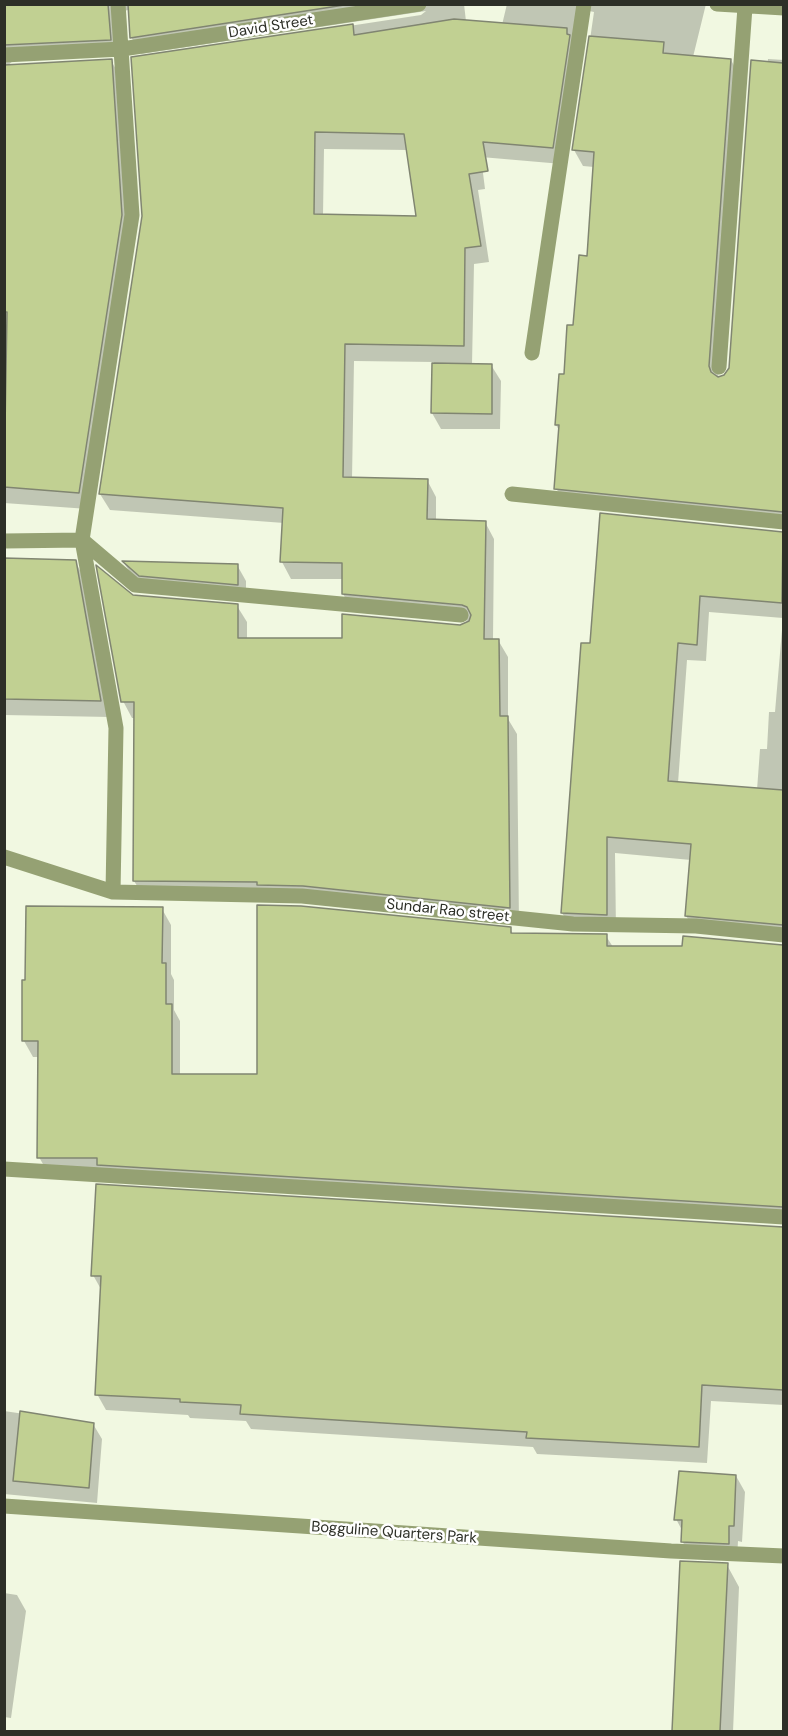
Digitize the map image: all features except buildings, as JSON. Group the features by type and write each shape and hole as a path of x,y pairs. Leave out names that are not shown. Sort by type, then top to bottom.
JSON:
{"street":[{"path":"113,892 116,729 82,540 132,215 118,4"},
{"name":"David Street","path":"4,55 122,49 419,4"},
{"path":"532,353 584,4"},
{"path":"717,4 783,8"},
{"path":"719,367 745,6"},
{"path":"512,494 783,522"},
{"path":"4,541 82,540 135,585 461,615"},
{"name":"Sundar Rao street","path":"4,857 113,892 302,896 573,924 696,926 783,935"},
{"path":"4,1169 783,1217"},
{"name":"Bogguline Quarters Park","path":"4,1506 659,1551 783,1556"}]}
